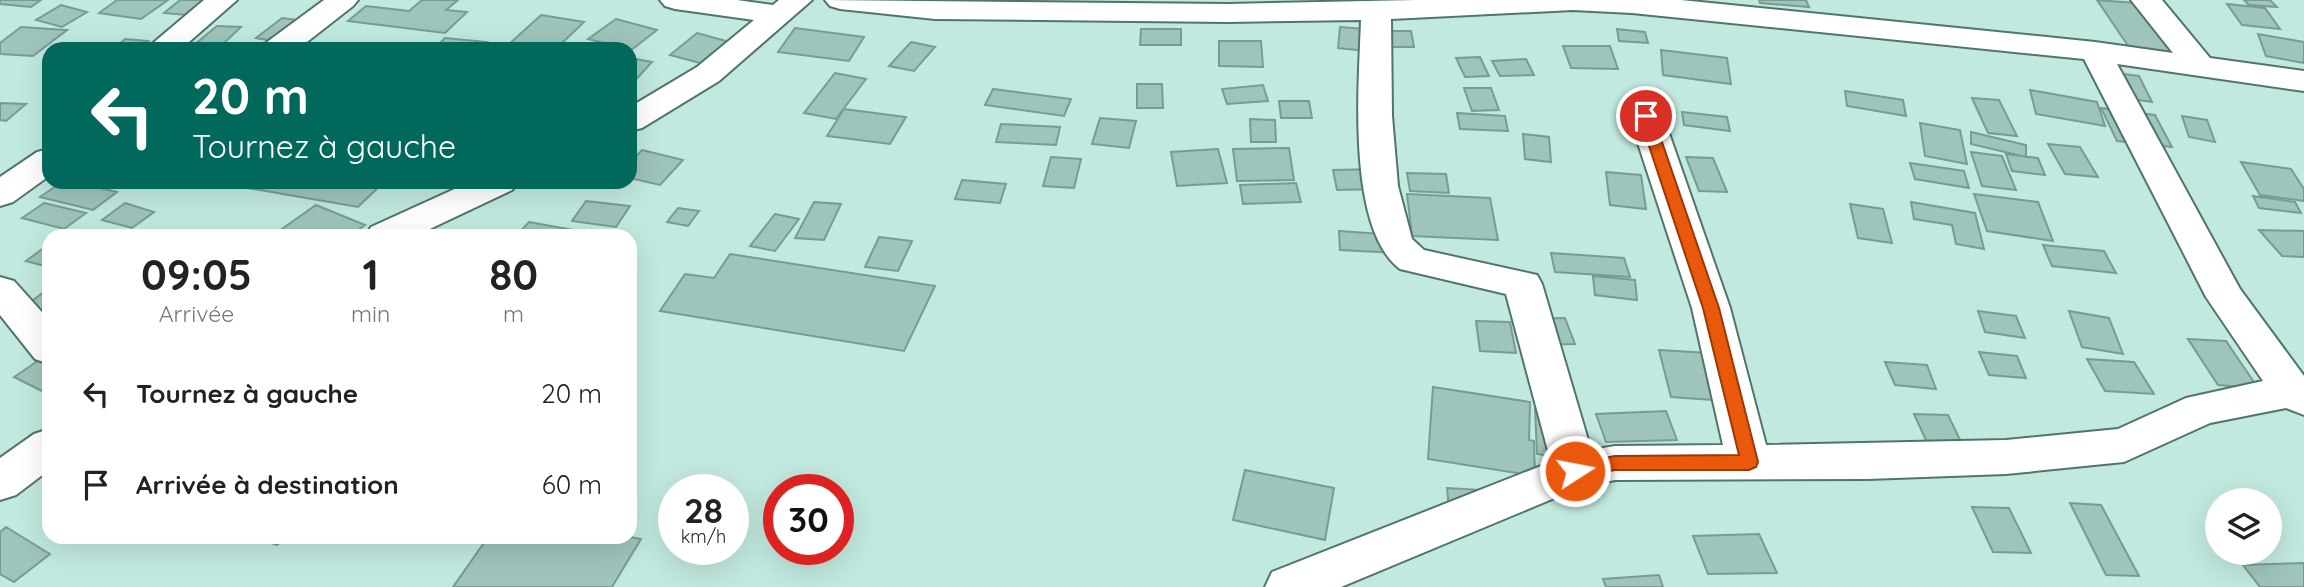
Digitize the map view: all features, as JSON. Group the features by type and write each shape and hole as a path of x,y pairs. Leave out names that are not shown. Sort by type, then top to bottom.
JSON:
{"street":[{"path":"171,42 222,0"},
{"path":"287,42 343,0"},
{"path":"675,0 787,8"},
{"path":"840,0 935,10 1376,11 1573,1 1711,5 2095,51 2304,81"},
{"path":"2146,0 2199,65"},
{"path":"637,117 708,74 787,8"},
{"path":"1376,11 1375,116 1379,175 1394,239 1401,251 1413,260 1523,284 1575,471"},
{"path":"1289,587 1575,471 1615,463 1868,462 2006,457 2123,445 2201,409 2298,395 2225,297 2095,51"},
{"path":"1646,116 1711,308 1749,462"},
{"path":"0,194 42,165"},
{"path":"394,229 447,191"},
{"path":"0,291 23,314 42,340"},
{"path":"1,479 42,451"}],"building":[{"path":"0,0 41,0 31,7 0,4"},
{"path":"117,0 168,0 141,19 99,13"},
{"path":"180,0 231,0 211,17 164,13"},
{"path":"422,0 458,0 446,10 467,12 445,33 348,21 366,6 409,11"},
{"path":"1759,0 1806,0 1809,7 1760,3"},
{"path":"2097,0 2136,3 2197,58 2133,53"},
{"path":"2244,0 2270,0 2277,7 2249,5"},
{"path":"2227,4 2265,8 2280,29 2242,25"},
{"path":"61,5 87,12 62,27 36,20"},
{"path":"541,15 584,22 563,42 511,42"},
{"path":"282,18 303,21 278,42 256,38"},
{"path":"616,19 657,30 637,46 637,42 601,42 588,39"},
{"path":"217,26 241,27 225,42 198,42"},
{"path":"21,27 67,30 51,42 42,42 42,49 33,56 0,54 0,43"},
{"path":"1340,27 1378,30 1377,52 1338,48"},
{"path":"795,28 864,37 849,61 778,52"},
{"path":"1141,29 1181,29 1181,45 1140,45"},
{"path":"1617,29 1645,32 1648,43 1619,41"},
{"path":"1388,31 1411,31 1414,47 1391,47"},
{"path":"697,33 737,44 711,66 670,55"},
{"path":"2258,34 2304,42 2304,63 2266,56"},
{"path":"445,38 487,42 441,42"},
{"path":"125,39 148,41 147,42 122,42"},
{"path":"1219,41 1261,41 1263,67 1219,66"},
{"path":"911,42 935,47 914,71 889,66"},
{"path":"1563,46 1610,46 1618,69 1571,68"},
{"path":"1661,50 1727,58 1731,84 1663,75"},
{"path":"1480,57 1489,76 1465,77 1456,58"},
{"path":"637,59 652,62 637,78"},
{"path":"1526,59 1534,75 1500,76 1492,61"},
{"path":"2092,70 2139,76 2152,102 2105,95"},
{"path":"835,73 866,79 836,119 804,113"},
{"path":"1137,84 1162,84 1163,108 1137,108"},
{"path":"1263,85 1268,101 1227,104 1222,89"},
{"path":"1464,88 1491,88 1499,110 1472,111"},
{"path":"993,89 1071,99 1064,116 985,105"},
{"path":"2030,90 2097,102 2105,126 2036,114"},
{"path":"1845,91 1903,100 1906,116 1847,106"},
{"path":"1972,98 1999,100 2017,136 1988,133"},
{"path":"1279,101 1309,101 1312,118 1281,118"},
{"path":"0,103 26,104 6,121 0,120"},
{"path":"2101,108 2155,115 2172,147 2117,141"},
{"path":"844,109 906,117 890,144 827,136"},
{"path":"1682,112 1727,117 1730,131 1684,125"},
{"path":"1457,113 1505,116 1508,131 1460,129"},
{"path":"2182,116 2207,120 2215,142 2189,137"},
{"path":"1100,118 1136,121 1129,148 1092,144"},
{"path":"1250,119 1275,120 1276,142 1251,142"},
{"path":"1920,123 1960,130 1967,164 1925,156"},
{"path":"1001,124 1060,127 1056,145 996,142"},
{"path":"1971,132 2026,145 2026,157 1971,144"},
{"path":"1523,134 1549,137 1551,162 1525,159"},
{"path":"2048,144 2080,147 2098,177 2065,174"},
{"path":"1289,148 1294,180 1237,181 1233,149"},
{"path":"1218,149 1227,183 1177,186 1171,152"},
{"path":"642,150 683,160 660,185 637,180 637,155"},
{"path":"1971,152 2002,156 2016,190 1982,186"},
{"path":"2006,154 2038,158 2045,175 2012,171"},
{"path":"1051,157 1081,159 1074,188 1043,186"},
{"path":"1686,157 1713,158 1727,192 1699,191"},
{"path":"2241,162 2291,169 2304,189 2304,201 2260,195"},
{"path":"1910,163 1964,171 1969,188 1915,179"},
{"path":"1377,169 1382,189 1337,190 1333,170"},
{"path":"1606,172 1641,175 1646,209 1610,205"},
{"path":"1407,173 1446,174 1449,193 1410,191"},
{"path":"962,180 1006,184 1000,203 955,199"},
{"path":"1296,183 1301,202 1243,204 1240,185"},
{"path":"52,189 104,189 117,192 93,210 40,197"},
{"path":"254,189 377,189 358,207"},
{"path":"1407,194 1490,198 1498,240 1412,236"},
{"path":"1974,194 2038,202 2053,241 1987,231"},
{"path":"2253,196 2295,202 2301,213 2259,208"},
{"path":"586,201 630,206 616,227 572,221"},
{"path":"814,202 841,204 824,240 795,238"},
{"path":"1911,202 1975,213 1984,249 1956,244 1952,225 1914,219"},
{"path":"44,203 86,213 64,229 22,218"},
{"path":"125,203 154,212 132,228 102,220"},
{"path":"1850,204 1883,209 1892,243 1858,238"},
{"path":"316,205 365,225 360,229 282,229"},
{"path":"678,208 699,211 688,226 667,222"},
{"path":"775,214 799,219 775,251 750,246"},
{"path":"529,222 568,229 522,229"},
{"path":"2259,230 2304,231 2304,257 2282,256"},
{"path":"1339,231 1396,235 1398,253 1340,250"},
{"path":"879,237 912,241 898,271 865,267"},
{"path":"2043,245 2104,251 2116,273 2052,266"},
{"path":"42,249 42,265 26,261"},
{"path":"1551,253 1624,258 1630,277 1555,272"},
{"path":"730,254 935,286 904,351 660,311 685,274 714,278"},
{"path":"1593,276 1635,280 1637,300 1595,295"},
{"path":"42,293 42,311 24,307"},
{"path":"1978,311 2016,316 2025,338 1985,332"},
{"path":"2069,311 2109,318 2123,354 2082,347"},
{"path":"1565,318 1575,344 1527,345 1519,319"},
{"path":"1476,321 1510,322 1516,353 1480,351"},
{"path":"2188,339 2226,341 2258,388 2218,385"},
{"path":"1659,350 1727,354 1741,402 1671,397"},
{"path":"1979,352 2017,356 2026,378 1989,375"},
{"path":"42,358 42,391 14,377"},
{"path":"2087,359 2134,362 2154,394 2105,391"},
{"path":"1885,362 1927,365 1936,389 1895,385"},
{"path":"1433,387 1530,402 1529,440 1534,441 1535,476 1428,459"},
{"path":"1535,409 1566,413 1569,459 1537,454"},
{"path":"1666,411 1677,440 1606,442 1596,414"},
{"path":"1914,414 1948,415 1966,452 1931,451"},
{"path":"1245,470 1334,488 1325,540 1233,520"},
{"path":"1447,488 1482,490 1450,520"},
{"path":"2070,503 2101,505 2139,576 2106,575"},
{"path":"1972,507 2009,508 2031,553 1993,552"},
{"path":"6,527 50,554 14,582 0,574 0,532"},
{"path":"1759,534 1777,573 1708,574 1693,536"},
{"path":"637,538 641,539 612,587 453,587 483,544 637,544"},
{"path":"2304,563 2304,587 2260,587 2243,565 2282,565"},
{"path":"1659,575 1663,587 1606,587 1603,579"}],"route":[{"path":"1575,471 1615,463 1749,462 1711,308 1646,116"}]}
